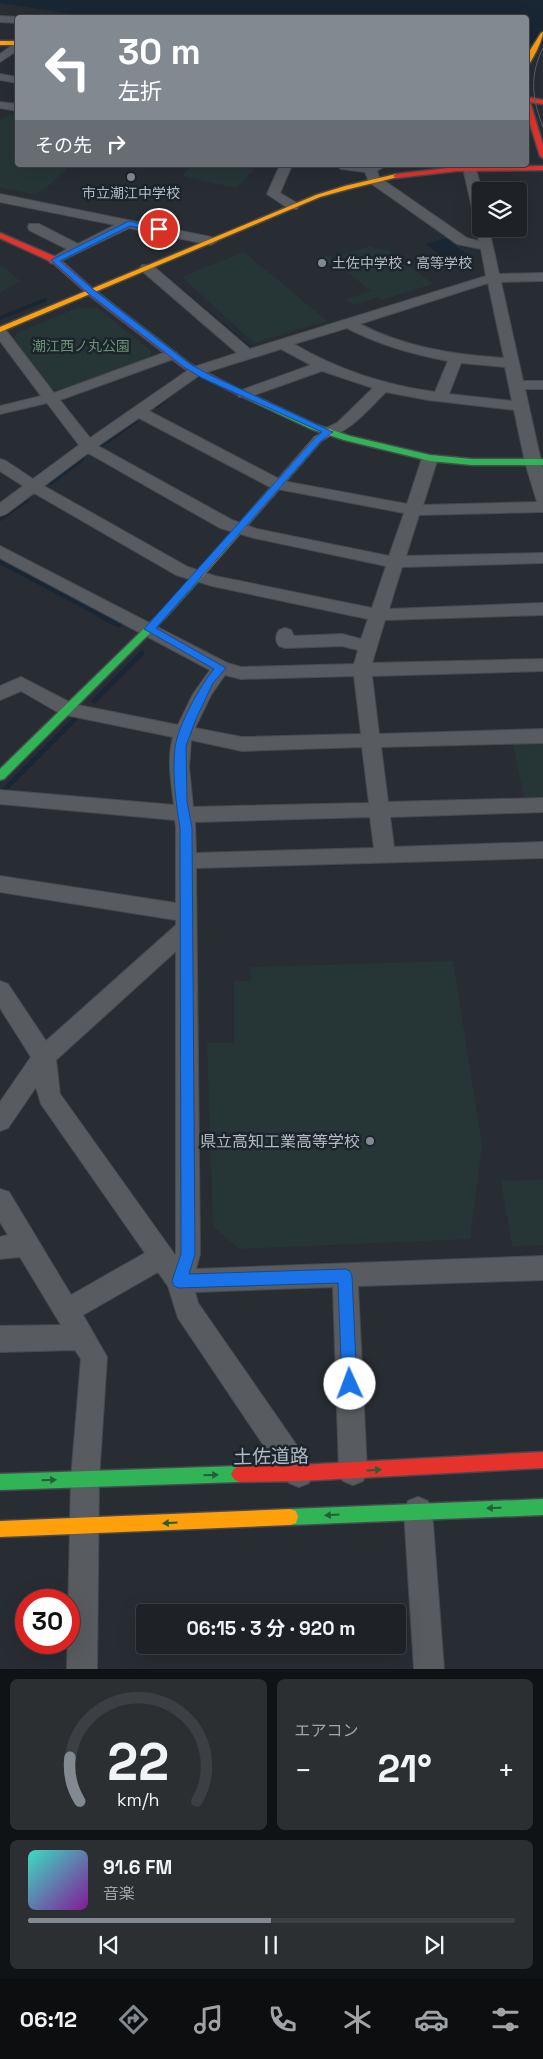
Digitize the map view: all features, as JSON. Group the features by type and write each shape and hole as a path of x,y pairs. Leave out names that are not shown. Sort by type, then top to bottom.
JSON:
{"main road":[{"path":"531,56 543,34"},
{"path":"0,43 15,44"},
{"path":"529,100 543,102"},
{"path":"529,110 543,156"},
{"path":"0,331 375,171 415,172 480,167"},
{"path":"517,167 543,168"},
{"path":"0,235 55,260 91,292 171,355 196,371 329,432 430,458 472,462 538,462"},
{"path":"0,776 149,629 318,439 329,432"},
{"name":"土佐道路","path":"0,1482 353,1471 543,1460"},
{"path":"0,1529 543,1507"}],"street":[{"path":"0,19 15,20"},
{"path":"0,39 15,43"},
{"path":"1,58 15,46"},
{"path":"1,58 15,59"},
{"path":"0,77 15,80"},
{"path":"1,106 15,108"},
{"path":"285,167 273,194 293,206"},
{"path":"352,167 375,171 462,241 487,248"},
{"path":"469,168 472,182"},
{"path":"0,198 211,241"},
{"path":"55,260 129,224"},
{"path":"34,227 78,249"},
{"path":"485,237 521,406 538,462 543,500"},
{"path":"147,268 247,354"},
{"path":"0,511 138,410 196,371 494,278 543,276"},
{"path":"348,323 382,339 456,358 512,363"},
{"path":"0,331 88,446 116,464 226,524 239,529 394,562 543,558"},
{"path":"282,343 296,353 322,365 384,386 440,398 521,406"},
{"path":"0,410 31,401 67,394 171,355"},
{"path":"440,398 456,358"},
{"path":"244,394 322,365"},
{"path":"517,386 543,385"},
{"path":"329,432 342,426 384,386"},
{"path":"138,410 278,484 412,510 543,507"},
{"path":"385,856 362,670 366,646 430,458"},
{"path":"0,464 34,487 182,571 197,577 353,612 377,615 543,609"},
{"path":"0,551 221,668 241,673 543,665"},
{"path":"285,634 286,642 342,640 366,646"},
{"path":"179,1281 188,1254 186,861 185,813 181,801 180,746 209,681 221,668"},
{"path":"0,694 21,683 68,710 242,744 543,736"},
{"path":"0,797 203,815 543,805"},
{"path":"186,861 543,850"},
{"path":"0,884 186,921"},
{"path":"0,1121 7,1096 44,1057 186,921"},
{"path":"0,990 44,1057 49,1097 179,1281 187,1309 299,1473"},
{"path":"0,1200 94,1357 85,1479 82,1669"},
{"path":"0,1248 28,1244"},
{"path":"67,1311 162,1257"},
{"path":"179,1281 543,1268"},
{"path":"345,1276 353,1471"},
{"path":"0,1339 83,1337"},
{"path":"418,1511 429,1669"}],"green space":[{"path":"15,114 15,167 69,167 45,189 34,194 0,187 0,121 6,116"},
{"path":"191,167 244,167 254,169 236,188 182,176"},
{"path":"371,246 375,249 388,250 433,284 381,300 378,297 354,305 346,299 371,291 337,264 322,263 325,256 335,258 334,260 341,259 338,256"},
{"path":"244,252 327,321 254,343 182,277"},
{"path":"0,265 20,281 0,293"},
{"name":"潮江西ノ丸公園","path":"77,308 97,308 152,352 149,359 65,391 49,389 12,341 17,333"},
{"path":"543,740 543,799 525,800 512,741"},
{"path":"453,961 482,1145 470,1239 239,1249 213,1226 207,1043 234,1043 234,981 251,981 251,967"},
{"path":"543,1179 543,1245 512,1246 501,1181"}],"water":[{"path":"0,0 543,0 543,45 529,43 529,15 77,15 0,3"},
{"path":"446,238 469,256 449,262 426,244"}],"waterway":[{"path":"162,274 249,348"},
{"path":"0,318 45,300"},
{"path":"157,406 166,399"},
{"path":"102,445 136,421"},
{"path":"51,483 82,460"},
{"path":"0,519 27,500"},
{"path":"0,562 102,616"},
{"path":"99,615 119,625"},
{"path":"94,701 142,653"},
{"path":"4,790 75,719"}],"tram line":[{"path":"543,48 534,78 534,97 543,127"}],"traffic: fast":[{"path":"246,395 314,427 347,438 430,458 472,462 543,462"},
{"path":"0,776 162,616 199,575"},
{"path":"0,1482 239,1474"},
{"path":"290,1517 543,1507"}],"traffic: slow":[{"path":"529,58 543,34"},
{"path":"0,43 15,43"},
{"path":"0,330 318,196 347,187 396,176"},
{"path":"199,575 318,439 329,432"},
{"path":"0,1529 290,1517"}],"traffic: jam":[{"path":"529,100 543,102"},
{"path":"529,110 543,156"},
{"path":"396,176 457,169 543,168"},
{"path":"0,235 55,260 91,292 187,366 246,395"},
{"path":"239,1474 299,1473 543,1460"}],"place":[{"name":"市立潮江中学校","path":"131,177"},
{"name":"土佐中学校・高等学校","path":"322,263"},
{"name":"県立高知工業高等学校","path":"370,1141"}],"route":[{"path":"159,229 129,224 55,260 91,292 187,366 314,427 329,432 318,439 149,629 221,668 209,681 190,719 180,746 181,801 185,813 186,828 188,1254 179,1281 345,1276 350,1384"}]}
